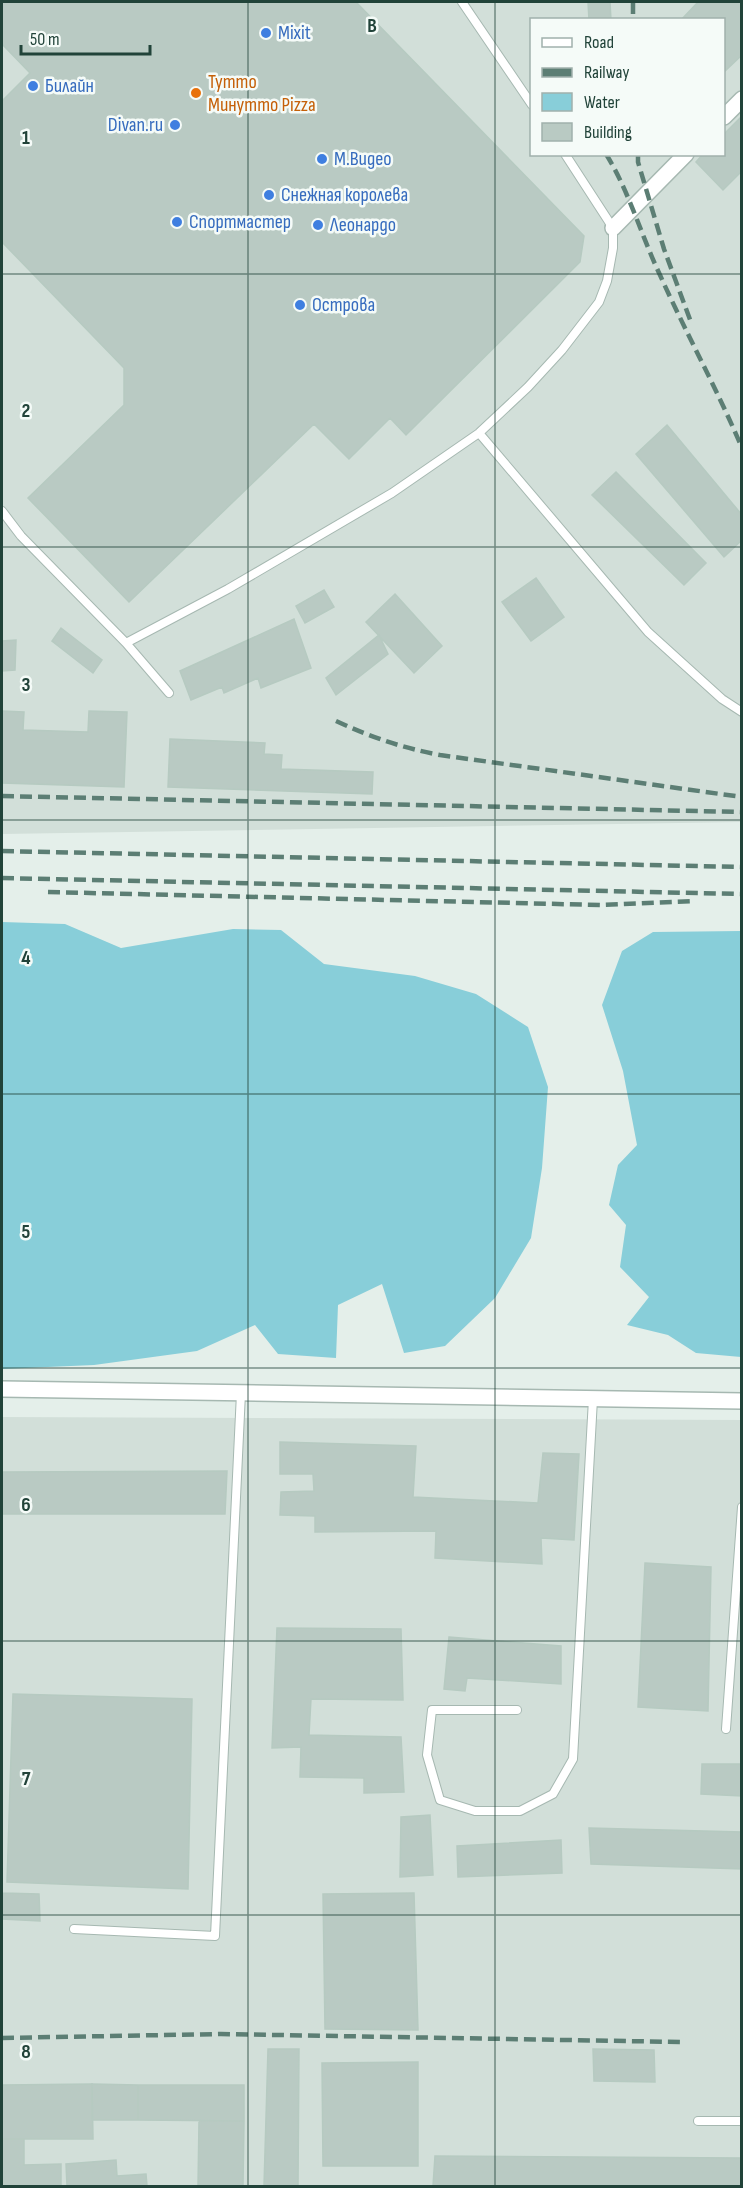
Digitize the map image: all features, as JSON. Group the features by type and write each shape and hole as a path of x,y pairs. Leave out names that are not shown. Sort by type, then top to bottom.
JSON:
{"street":[{"path":"725,115 741,99"},
{"path":"613,228 684,156"},
{"path":"2,1389 741,1401"}],"lane":[{"path":"462,2 530,104"},
{"path":"126,644 307,545 392,493 479,433 528,387 599,302 607,281 614,248 613,228 566,156"},
{"path":"479,433 648,632 722,699 741,712"},
{"path":"2,511 21,536 126,644 169,693"},
{"path":"74,1929 216,1936 241,1393"},
{"path":"517,1710 432,1710 427,1755 440,1800 475,1811 520,1811 553,1794 573,1759 593,1399"},
{"path":"726,1729 741,1507"},
{"path":"698,2121 741,2121"}],"shaded area":[{"path":"2,2 741,2 741,822 2,834"},
{"path":"2,1417 741,1420 741,2186 2,2186"}],"water":[{"path":"2,922 65,924 121,948 233,929 281,930 324,964 415,976 476,994 528,1027 548,1087 542,1168 531,1238 495,1298 445,1346 404,1353 382,1284 338,1305 336,1358 278,1354 255,1325 197,1351 94,1365 2,1369"},
{"path":"742,931 741,1357 696,1353 668,1335 627,1325 649,1297 620,1267 626,1225 609,1205 618,1165 637,1145 623,1071 602,1005 622,951 653,932"}],"building":[{"name":"Острова","path":"2,2 356,2 584,236 580,262 406,435 390,418 349,459 314,424 129,602 28,498 124,405 124,368 2,242 2,101 30,73 2,44"},
{"path":"588,2 610,2 611,18 589,18"},
{"path":"698,2 742,2 742,55 725,71 725,18 683,18"},
{"path":"742,116 742,171 723,190 696,162 701,156 725,156 725,133"},
{"path":"667,425 742,515 742,540 724,557 636,454"},
{"path":"616,472 706,563 684,585 592,495"},
{"path":"536,578 564,617 531,641 502,602"},
{"path":"324,590 334,607 305,623 296,606"},
{"path":"395,594 442,646 414,673 366,622"},
{"path":"294,619 311,668 261,688 258,678 224,693 222,687 191,700 180,671"},
{"path":"61,628 102,660 93,673 52,641"},
{"path":"379,635 388,654 336,695 326,678"},
{"path":"16,640 15,670 2,671 2,641"},
{"path":"2,711 24,712 23,730 88,732 89,711 127,712 124,787 2,783"},
{"path":"170,739 265,743 264,754 282,755 281,769 373,772 372,794 168,787"},
{"path":"280,1442 416,1446 413,1497 538,1503 543,1453 579,1454 574,1540 541,1538 542,1564 435,1558 436,1531 315,1532 315,1516 280,1515 281,1492 314,1491 313,1474 280,1474"},
{"path":"227,1471 225,1514 2,1514 2,1472"},
{"path":"645,1563 711,1567 708,1711 638,1707"},
{"path":"277,1628 401,1629 403,1700 311,1699 309,1735 401,1737 404,1792 364,1793 364,1778 300,1777 301,1747 272,1748"},
{"path":"449,1637 561,1646 561,1684 467,1678 465,1691 444,1689"},
{"path":"13,1694 192,1699 188,1889 7,1882"},
{"path":"702,1764 742,1764 742,1796 701,1794"},
{"path":"430,1815 433,1875 400,1877 401,1817"},
{"path":"589,1828 742,1832 742,1869 591,1864"},
{"path":"561,1840 562,1873 458,1877 457,1846"},
{"path":"2,1893 39,1894 40,1921 2,1919"},
{"path":"414,1893 418,2030 325,2029 323,1894"},
{"path":"268,2049 299,2049 298,2186 264,2186"},
{"path":"593,2049 654,2050 655,2082 594,2081"},
{"path":"418,2062 418,2166 323,2166 322,2063"},
{"path":"92,2084 93,2139 2,2139 2,2085"},
{"path":"92,2084 138,2085 138,2120 92,2120"},
{"path":"138,2085 244,2085 244,2121 138,2120"},
{"path":"199,2121 244,2121 243,2186 198,2186"},
{"path":"2,2139 24,2139 24,2165 61,2164 61,2186 2,2186"},
{"path":"435,2156 742,2158 742,2186 433,2186"},
{"path":"116,2160 117,2176 146,2174 147,2186 67,2186 66,2164"}],"railway":[{"path":"633,2 633,18"},
{"path":"607,156 660,275 742,448"},
{"path":"638,156 664,249 692,325"},
{"path":"336,721 387,741 440,755 742,797"},
{"path":"2,796 742,812"},
{"path":"2,851 742,867"},
{"path":"2,878 742,894"},
{"path":"48,892 601,905 694,901"},
{"path":"2,2038 221,2034 682,2042"}],"place":[{"name":"Mixit","path":"266,33"},
{"name":"Билайн","path":"33,86"},
{"name":"Тутто Минутто Pizza","path":"196,93"},
{"name":"Divan.ru","path":"175,125"},
{"name":"М.Видео","path":"322,159"},
{"name":"Снежная королева","path":"269,195"},
{"name":"Спортмастер","path":"177,222"},
{"name":"Леонардо","path":"318,225"},
{"name":"Острова","path":"300,305"}]}
